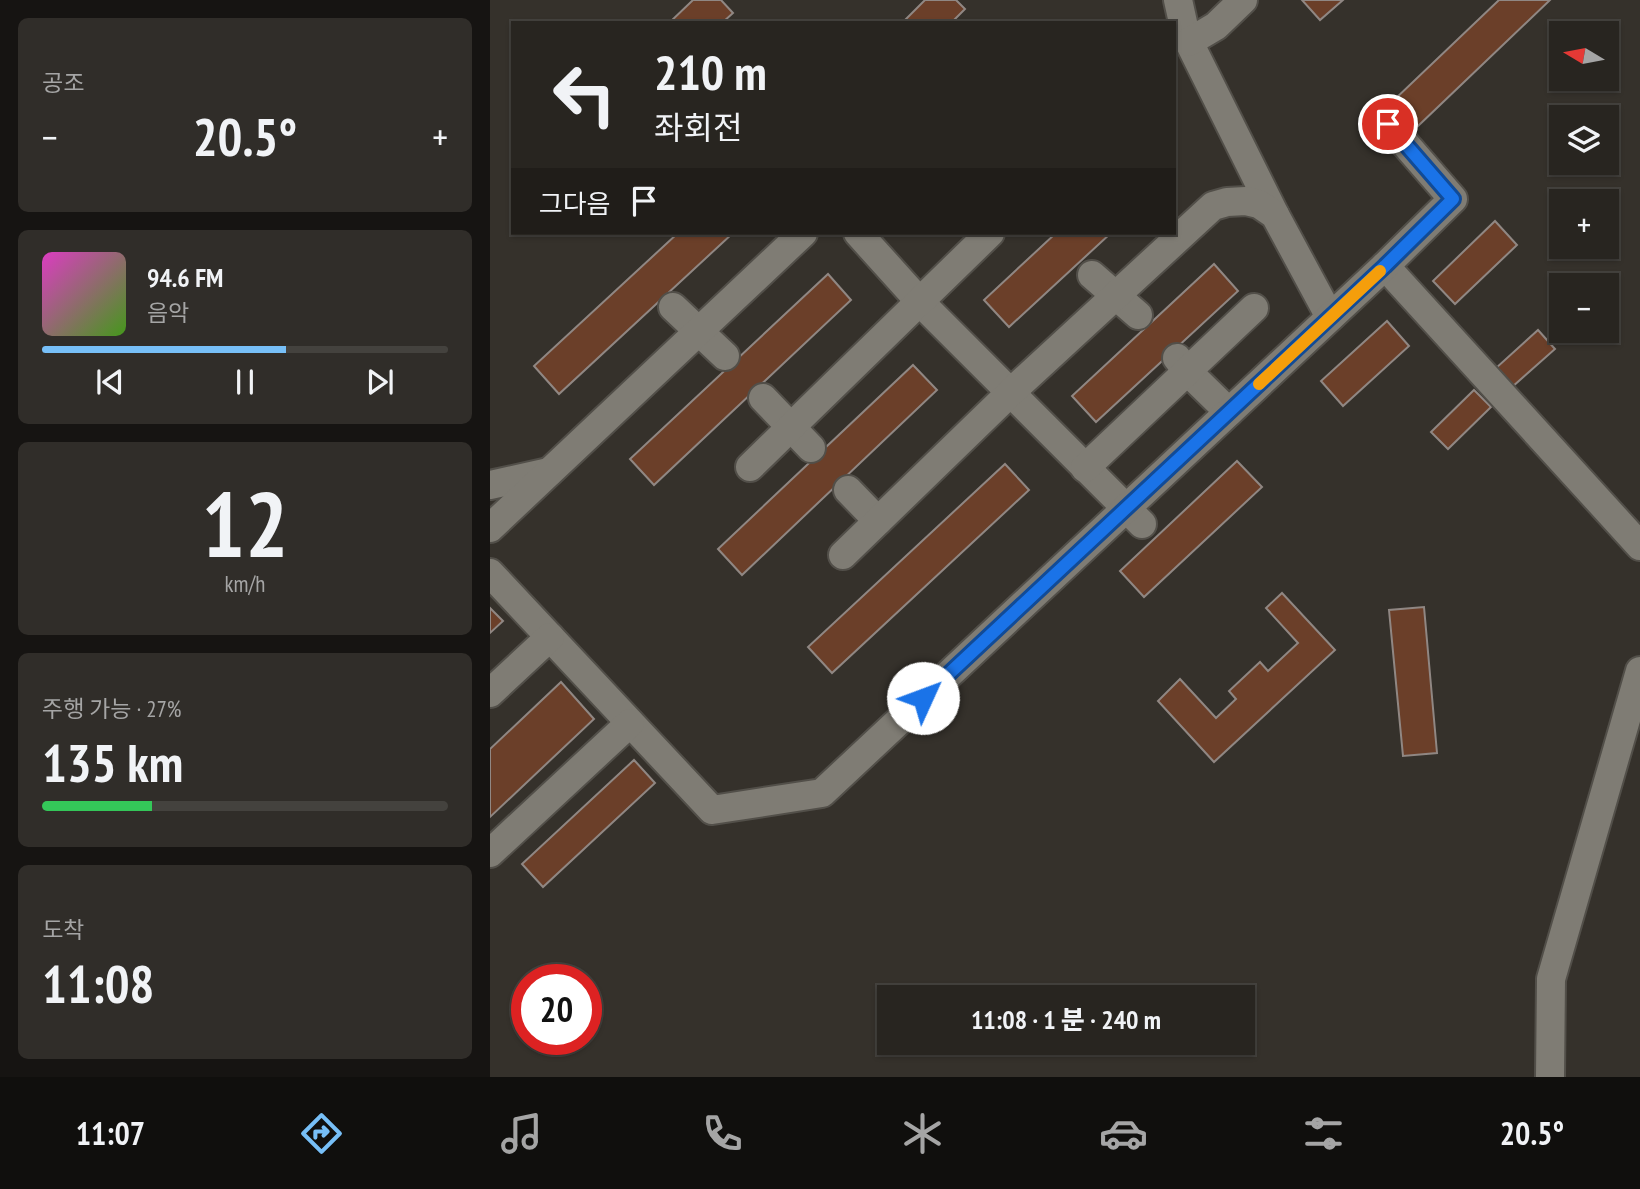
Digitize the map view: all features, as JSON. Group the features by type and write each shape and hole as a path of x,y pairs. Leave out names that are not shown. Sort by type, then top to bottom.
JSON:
{"street":[{"path":"1178,0 1189,42 1275,215 1330,317"},
{"path":"1189,42 1216,26 1243,0"},
{"path":"490,573 712,810 822,793 1134,517 1229,412 1453,199 1388,124"},
{"path":"843,555 1010,393 1213,206 1246,201 1259,204 1275,215"},
{"path":"490,528 801,235"},
{"path":"860,235 921,303 1134,517"},
{"path":"750,467 988,235"},
{"path":"1385,266 1640,546"},
{"path":"1092,275 1138,314"},
{"path":"673,307 725,356"},
{"path":"1084,468 1182,365 1254,308"},
{"path":"1182,365 1229,412"},
{"path":"763,398 811,449"},
{"path":"490,485 549,472"},
{"path":"848,490 878,521"},
{"path":"490,693 550,637"},
{"path":"1550,1077 1551,979 1640,671"},
{"path":"490,853 630,723"}],"building":[{"path":"693,0 721,0 733,13 724,21 671,21"},
{"path":"925,0 956,0 965,9 953,21 904,21"},
{"path":"1302,0 1343,0 1320,20"},
{"path":"1499,0 1550,0 1418,126 1394,100"},
{"path":"1495,221 1517,245 1455,304 1433,281"},
{"path":"676,235 731,235 559,394 534,366"},
{"path":"1054,235 1109,235 1009,327 984,300"},
{"path":"1214,264 1238,291 1096,422 1072,396"},
{"path":"828,274 851,300 654,485 630,459"},
{"path":"1387,321 1409,346 1343,406 1321,381"},
{"path":"1538,330 1555,349 1512,387 1496,368"},
{"path":"913,365 937,390 742,575 718,549"},
{"path":"1474,390 1491,407 1448,449 1431,432"},
{"path":"1237,461 1262,487 1144,597 1120,571"},
{"path":"1005,464 1029,490 832,673 808,647"},
{"path":"1282,593 1335,650 1214,762 1158,701 1180,679 1216,718 1236,699 1229,691 1260,662 1268,671 1298,643 1266,608"},
{"path":"1424,607 1437,753 1403,756 1389,610"},
{"path":"490,608 503,621 490,633"},
{"path":"561,682 594,719 490,817 490,749"},
{"path":"634,760 655,783 543,887 522,864"}],"slow traffic":[{"path":"1259,384 1380,271"}],"route":[{"path":"923,698 1385,266 1453,199 1388,124"}]}
